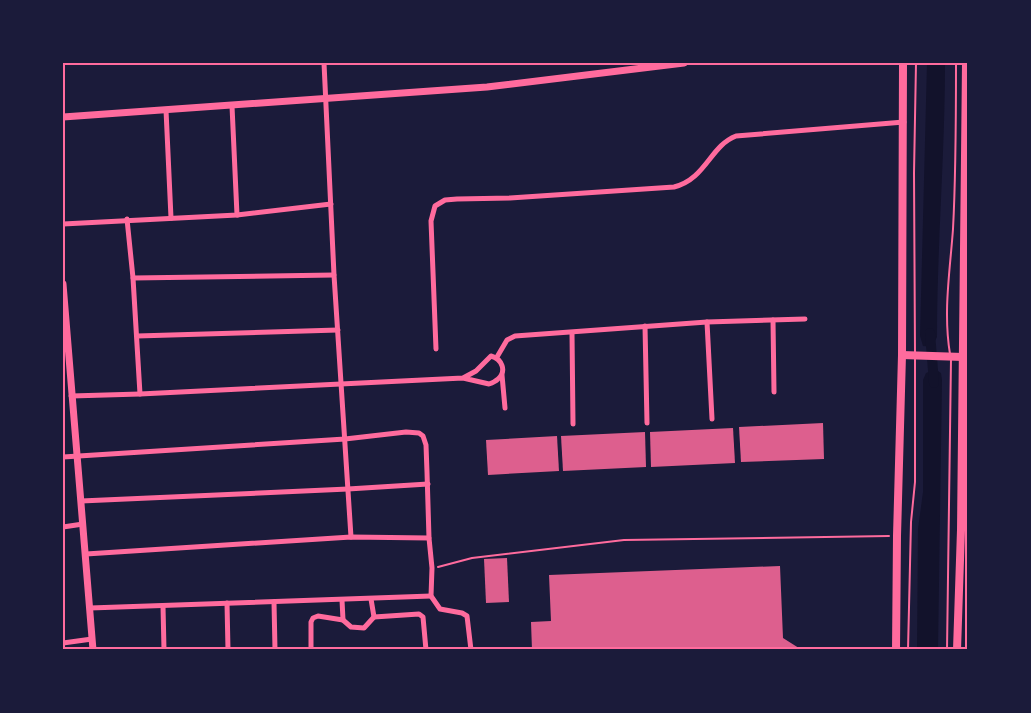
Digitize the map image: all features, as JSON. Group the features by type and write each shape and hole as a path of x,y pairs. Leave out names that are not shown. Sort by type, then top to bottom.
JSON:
{"main road":[{"path":"896,650 902,355 903,63"},
{"path":"957,650 966,63"},
{"path":"902,355 963,357"}],"street":[{"path":"324,63 334,275 351,537"},
{"path":"63,117 487,87 684,63"},
{"path":"232,106 237,215"},
{"path":"166,110 171,218"},
{"path":"436,349 432,221 435,206 445,200 674,187 686,184 696,177 728,139 736,136 904,122"},
{"path":"63,224 237,215 331,204"},
{"path":"127,219 140,394"},
{"path":"133,278 334,275"},
{"path":"63,284 65,344 93,650"},
{"path":"497,357 507,340 515,336 707,322 805,319"},
{"path":"773,320 774,392"},
{"path":"707,322 712,419"},
{"path":"645,326 647,423"},
{"path":"137,336 338,330"},
{"path":"572,333 573,424"},
{"path":"463,378 476,371 491,356 497,357 501,361 505,408"},
{"path":"71,396 463,378 489,384 498,379 502,373"},
{"path":"63,457 345,439 406,432 419,433 426,446 432,568 431,596 440,609 467,616 471,650"},
{"path":"81,501 428,484"},
{"path":"63,527 83,524"},
{"path":"86,554 351,537 429,538"},
{"path":"90,608 431,596"},
{"path":"371,599 374,617"},
{"path":"342,600 342,621"},
{"path":"274,602 275,650"},
{"path":"227,603 228,650"},
{"path":"163,606 164,650"},
{"path":"311,650 311,622 318,616 342,621 351,627 364,628 374,617 419,614 423,616 426,650"},
{"path":"63,643 92,639"}],"lane":[{"path":"908,650 911,522 915,482 916,63"},
{"path":"947,650 946,357 947,297 956,173 956,63"}],"path":[{"path":"432,568 472,558 624,540 897,536"}],"shaded area":[{"path":"927,63 945,63 937,337 932,347 923,346 920,336"},
{"path":"935,369 941,373 942,380 938,650 917,650 918,529 923,492 923,380 926,373"}],"building":[{"path":"823,423 824,459 741,462 739,427"},
{"path":"733,428 735,463 651,467 650,432"},
{"path":"645,432 646,467 563,471 561,436"},
{"path":"557,436 559,471 488,475 486,440"},
{"path":"507,558 509,602 486,603 484,559"},
{"path":"780,566 783,638 802,650 532,650 531,622 551,621 549,575"}],"waterway":[{"path":"930,333 934,383"}]}
